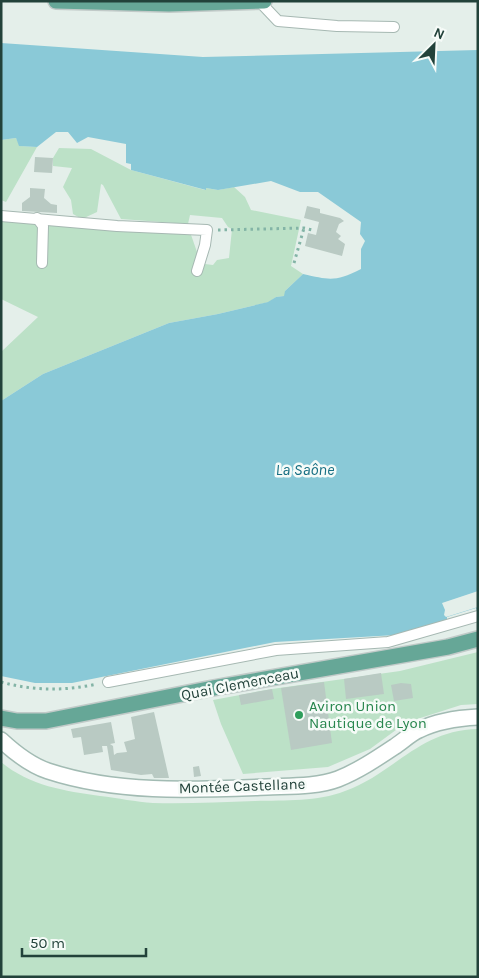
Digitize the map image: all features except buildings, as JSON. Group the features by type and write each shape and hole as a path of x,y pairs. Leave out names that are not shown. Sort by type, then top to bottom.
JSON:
{"main road":[{"path":"56,1 169,4 264,1"},
{"name":"Quai Clemenceau","path":"1,718 17,721 46,721 213,688 448,647 478,639"},
{"name":"Montée Castellane","path":"1,740 30,764 64,775 100,782 147,788 215,789 270,787 336,780 373,761 417,731 436,723 456,719 478,718"}],"lane":[{"path":"260,2 278,21 337,26 394,27"},
{"path":"1,209 14,217"},
{"path":"1,216 117,226 207,230 205,245 197,270"},
{"path":"37,218 43,226 42,263"},
{"path":"108,682 191,668 276,650 388,642 478,616"},
{"path":"388,642 390,657"}],"path":[{"path":"207,230 304,228 312,230"},
{"path":"294,263 304,228"},
{"path":"1,682 31,688 55,690 108,682"}],"green space":[{"path":"16,138 20,146 37,147 6,202 1,200 1,140"},
{"path":"59,148 91,149 131,170 205,190 206,188 218,190 234,187 245,197 251,210 301,220 291,266 303,274 285,291 285,296 276,297 269,302 218,314 169,323 43,374 1,401 1,352 38,317 1,299 1,212 71,221 189,229 197,252 197,263 213,265 217,260 229,258 232,229 228,227 222,218 190,215 188,224 121,219 101,184 97,212 82,219 73,214 71,200 63,187 72,168 53,166 53,158"},
{"name":"Aviron Union Nautique de Lyon","path":"478,652 478,704 461,705 411,721 370,749 328,767 243,774 221,724 213,700 272,689 400,671"},
{"path":"478,729 478,977 1,977 1,762 24,777 48,786 140,802 301,800 334,795 345,791 379,774 423,744 457,731"}],"water":[{"name":"La Saône","path":"1,43 203,57 478,50 478,613 476,608 447,617 447,621 396,635 275,642 72,683 35,683 1,676 1,401 43,374 169,323 218,314 268,302 276,297 284,296 285,291 303,274 332,279 352,273 361,269 361,249 365,241 360,234 361,222 318,192 300,192 271,181 218,190 206,188 206,190 131,170 131,164 126,163 126,144 88,137 77,143 68,132 56,132 37,147 19,146 16,138 1,140"}],"pier":[{"path":"478,591 478,607 446,617 444,615 445,610 442,603"}],"place":[{"name":"Aviron Union Nautique de Lyon","path":"299,715"}]}
